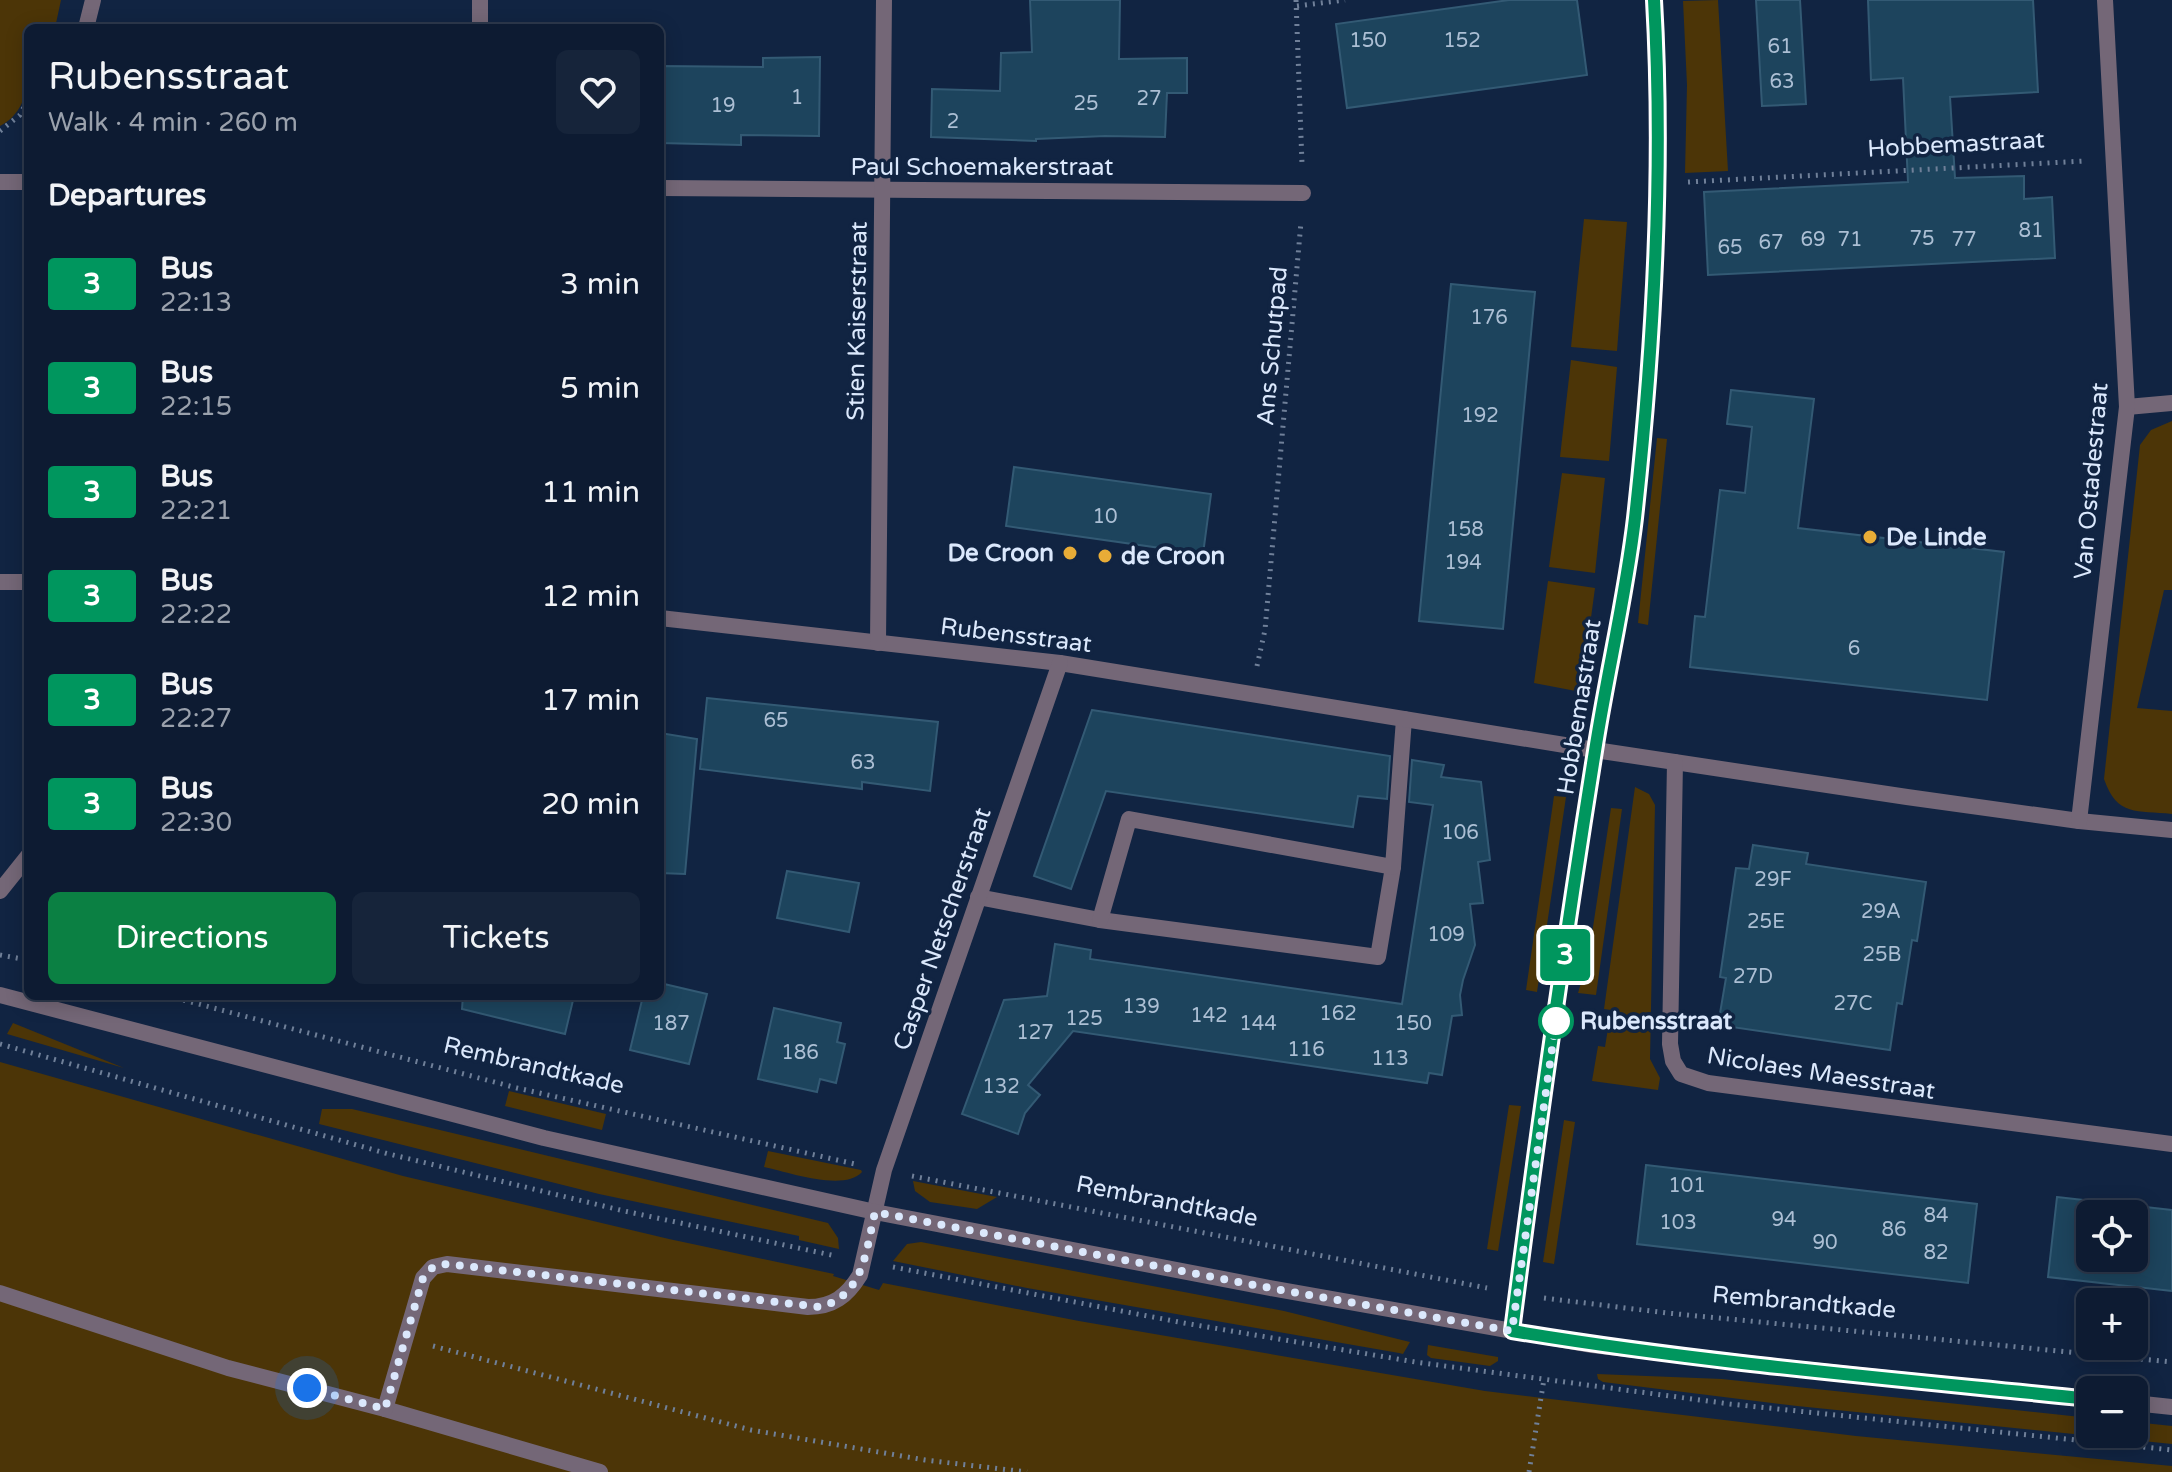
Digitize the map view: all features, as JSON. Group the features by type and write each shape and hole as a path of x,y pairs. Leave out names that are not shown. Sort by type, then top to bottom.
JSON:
{"street":[{"path":"87,24 93,0"},
{"path":"480,0 480,24"},
{"name":"Stien Kaiserstraat","path":"878,643 884,0"},
{"name":"Hobbemastraat","path":"1512,1331 1595,750 1635,522 1655,289 1659,184 1654,0"},
{"name":"Van Ostadestraat","path":"2079,821 2127,407 2105,0"},
{"path":"0,182 24,182"},
{"name":"Paul Schoemakerstraat","path":"664,188 1303,193"},
{"path":"2127,407 2172,403"},
{"path":"0,582 24,582"},
{"name":"Rubensstraat","path":"664,618 1060,663 1595,750 2079,821 2172,830"},
{"name":"Casper Netscherstraat","path":"875,1212 884,1170 1060,663"},
{"path":"978,897 1100,920 1378,957 1393,867 1404,719"},
{"name":"Nicolaes Maesstraat","path":"1675,762 1670,1044 1673,1061 1681,1074 1708,1083 1739,1088 2172,1144"},
{"path":"1100,920 1129,819 1393,867"},
{"path":"0,891 24,861"},
{"path":"0,995 544,1138 875,1212 1270,1288 1592,1345 2076,1398"},
{"path":"385,1409 423,1278 433,1267 447,1264 808,1307 832,1304 853,1287 860,1275 875,1212"},
{"path":"0,1293 228,1368 385,1409 600,1472"},
{"path":"2148,1404 2172,1407"}],"path":[{"path":"1297,3 1345,0"},
{"name":"Ans Schutpad","path":"1251,694 1265,630 1303,193 1297,3"},
{"path":"0,131 20,115 24,107"},
{"name":"Hobbemastraat","path":"1659,184 2113,159"},
{"path":"0,955 24,959"},
{"name":"Rembrandtkade","path":"183,1000 517,1088 884,1170 1516,1294 1667,1313 2172,1362"},
{"path":"405,1339 751,1430 925,1460 1027,1472"},
{"path":"1529,1472 1544,1379"}],"shaded area":[{"path":"0,0 61,0 56,24 24,24 24,98 12,118 0,126"},
{"path":"1718,0 1728,171 1685,173 1687,85 1683,1"},
{"path":"1584,219 1627,222 1617,351 1571,347"},
{"path":"1571,360 1617,367 1609,461 1560,457"},
{"path":"2172,421 2172,590 2164,590 2137,708 2172,711 2172,814 2122,806 2109,791 2104,779 2140,445 2151,430"},
{"path":"1657,438 1667,439 1648,625 1638,623"},
{"path":"1562,473 1605,478 1595,573 1549,567"},
{"path":"1548,581 1595,588 1581,692 1534,683"},
{"path":"1635,787 1649,794 1655,805 1650,1059 1660,1078 1658,1090 1592,1081 1598,1046 1605,1047 1611,1010 1604,1009"},
{"path":"1554,796 1566,797 1537,992 1526,990"},
{"path":"1611,808 1622,809 1596,995 1578,993 1588,960"},
{"path":"13,1023 124,1068 7,1034"},
{"path":"0,1062 403,1176 669,1239 834,1274 879,1290 883,1283 1079,1321 1485,1391 1856,1436 2172,1466 2172,1472 0,1472"},
{"path":"509,1091 606,1114 602,1130 505,1106"},
{"path":"1509,1105 1521,1106 1498,1251 1487,1249"},
{"path":"322,1109 352,1109 828,1223 838,1238 839,1249 799,1240 799,1236 599,1194 319,1124"},
{"path":"1564,1120 1575,1122 1554,1264 1543,1262"},
{"path":"768,1151 862,1172 854,1178 829,1181 801,1176 764,1167"},
{"path":"913,1181 997,1197 977,1209 930,1202 915,1191"},
{"path":"921,1242 1284,1311 1410,1342 1403,1354 1027,1288 893,1261 907,1244"},
{"path":"1428,1345 1498,1357 1498,1361 1490,1366 1431,1358 1427,1355"},
{"path":"1597,1374 1722,1379 2076,1417 2076,1434 1797,1406 1598,1379"},
{"path":"2148,1423 2172,1426 2172,1444 2148,1442"}],"building":[{"path":"1030,0 1120,0 1119,59 1187,58 1187,93 1167,93 1165,137 1105,136 1036,141 931,137 932,89 1000,91 1001,53 1032,52"},
{"path":"1509,0 1577,0 1587,75 1347,108 1336,24"},
{"path":"1756,0 1800,0 1806,104 1762,106"},
{"path":"1868,0 2033,0 2038,92 1950,97 1955,178 2024,176 2024,199 2052,197 2055,258 1708,275 1704,192 1908,182 1903,78 1871,80"},
{"path":"820,57 819,136 741,135 741,145 664,143 664,66 763,67 763,58"},
{"path":"1451,284 1535,292 1503,629 1419,621"},
{"path":"1731,390 1814,399 1798,528 2004,552 1987,700 1690,667 1695,616 1705,617 1720,490 1745,493 1752,427 1727,424"},
{"path":"1014,467 1211,494 1203,554 1006,526"},
{"path":"707,698 938,722 930,791 862,782 862,789 700,769"},
{"path":"1092,710 1390,756 1387,799 1358,796 1353,827 1106,791 1071,889 1034,876"},
{"path":"664,734 697,739 685,874 664,873"},
{"path":"1412,760 1444,765 1441,777 1481,782 1490,860 1478,862 1483,903 1470,904 1475,945 1460,995 1462,1015 1452,1016 1442,1075 1429,1073 1427,1083 1073,1031 1028,1085 1040,1095 1025,1113 1018,1134 962,1114 1004,1000 1047,996 1055,944 1091,950 1090,959 1402,1004 1433,805 1409,802"},
{"path":"1753,845 1808,853 1806,864 1926,882 1917,941 1912,940 1902,1004 1897,1003 1890,1050 1718,1025 1726,978 1720,977 1736,868 1749,869"},
{"path":"787,871 859,883 849,932 777,918"},
{"path":"664,984 707,994 689,1064 630,1050 642,1000 664,1000"},
{"path":"463,1000 573,1000 565,1034 462,1009"},
{"path":"774,1008 841,1023 837,1042 845,1044 836,1083 820,1079 817,1092 758,1079"},
{"path":"1646,1165 1977,1204 1968,1283 1637,1244"},
{"path":"2057,1197 2084,1200 2076,1200 2076,1272 2148,1272 2148,1207 2172,1210 2172,1291 2048,1277"}],"bus line":[{"name":"3","path":"1654,0 1658,206 1655,289 1635,522 1595,750 1512,1331 1592,1345 2076,1398"}],"place":[{"name":"De Linde","path":"1870,537"},
{"name":"De Croon","path":"1070,553"},
{"name":"de Croon","path":"1105,556"},
{"name":"Rubensstraat","path":"1556,1021"}],"route":[{"path":"307,1388 385,1409 423,1278 433,1267 447,1264 820,1307 843,1297 860,1275 875,1212 1512,1331 1556,1021"}]}
